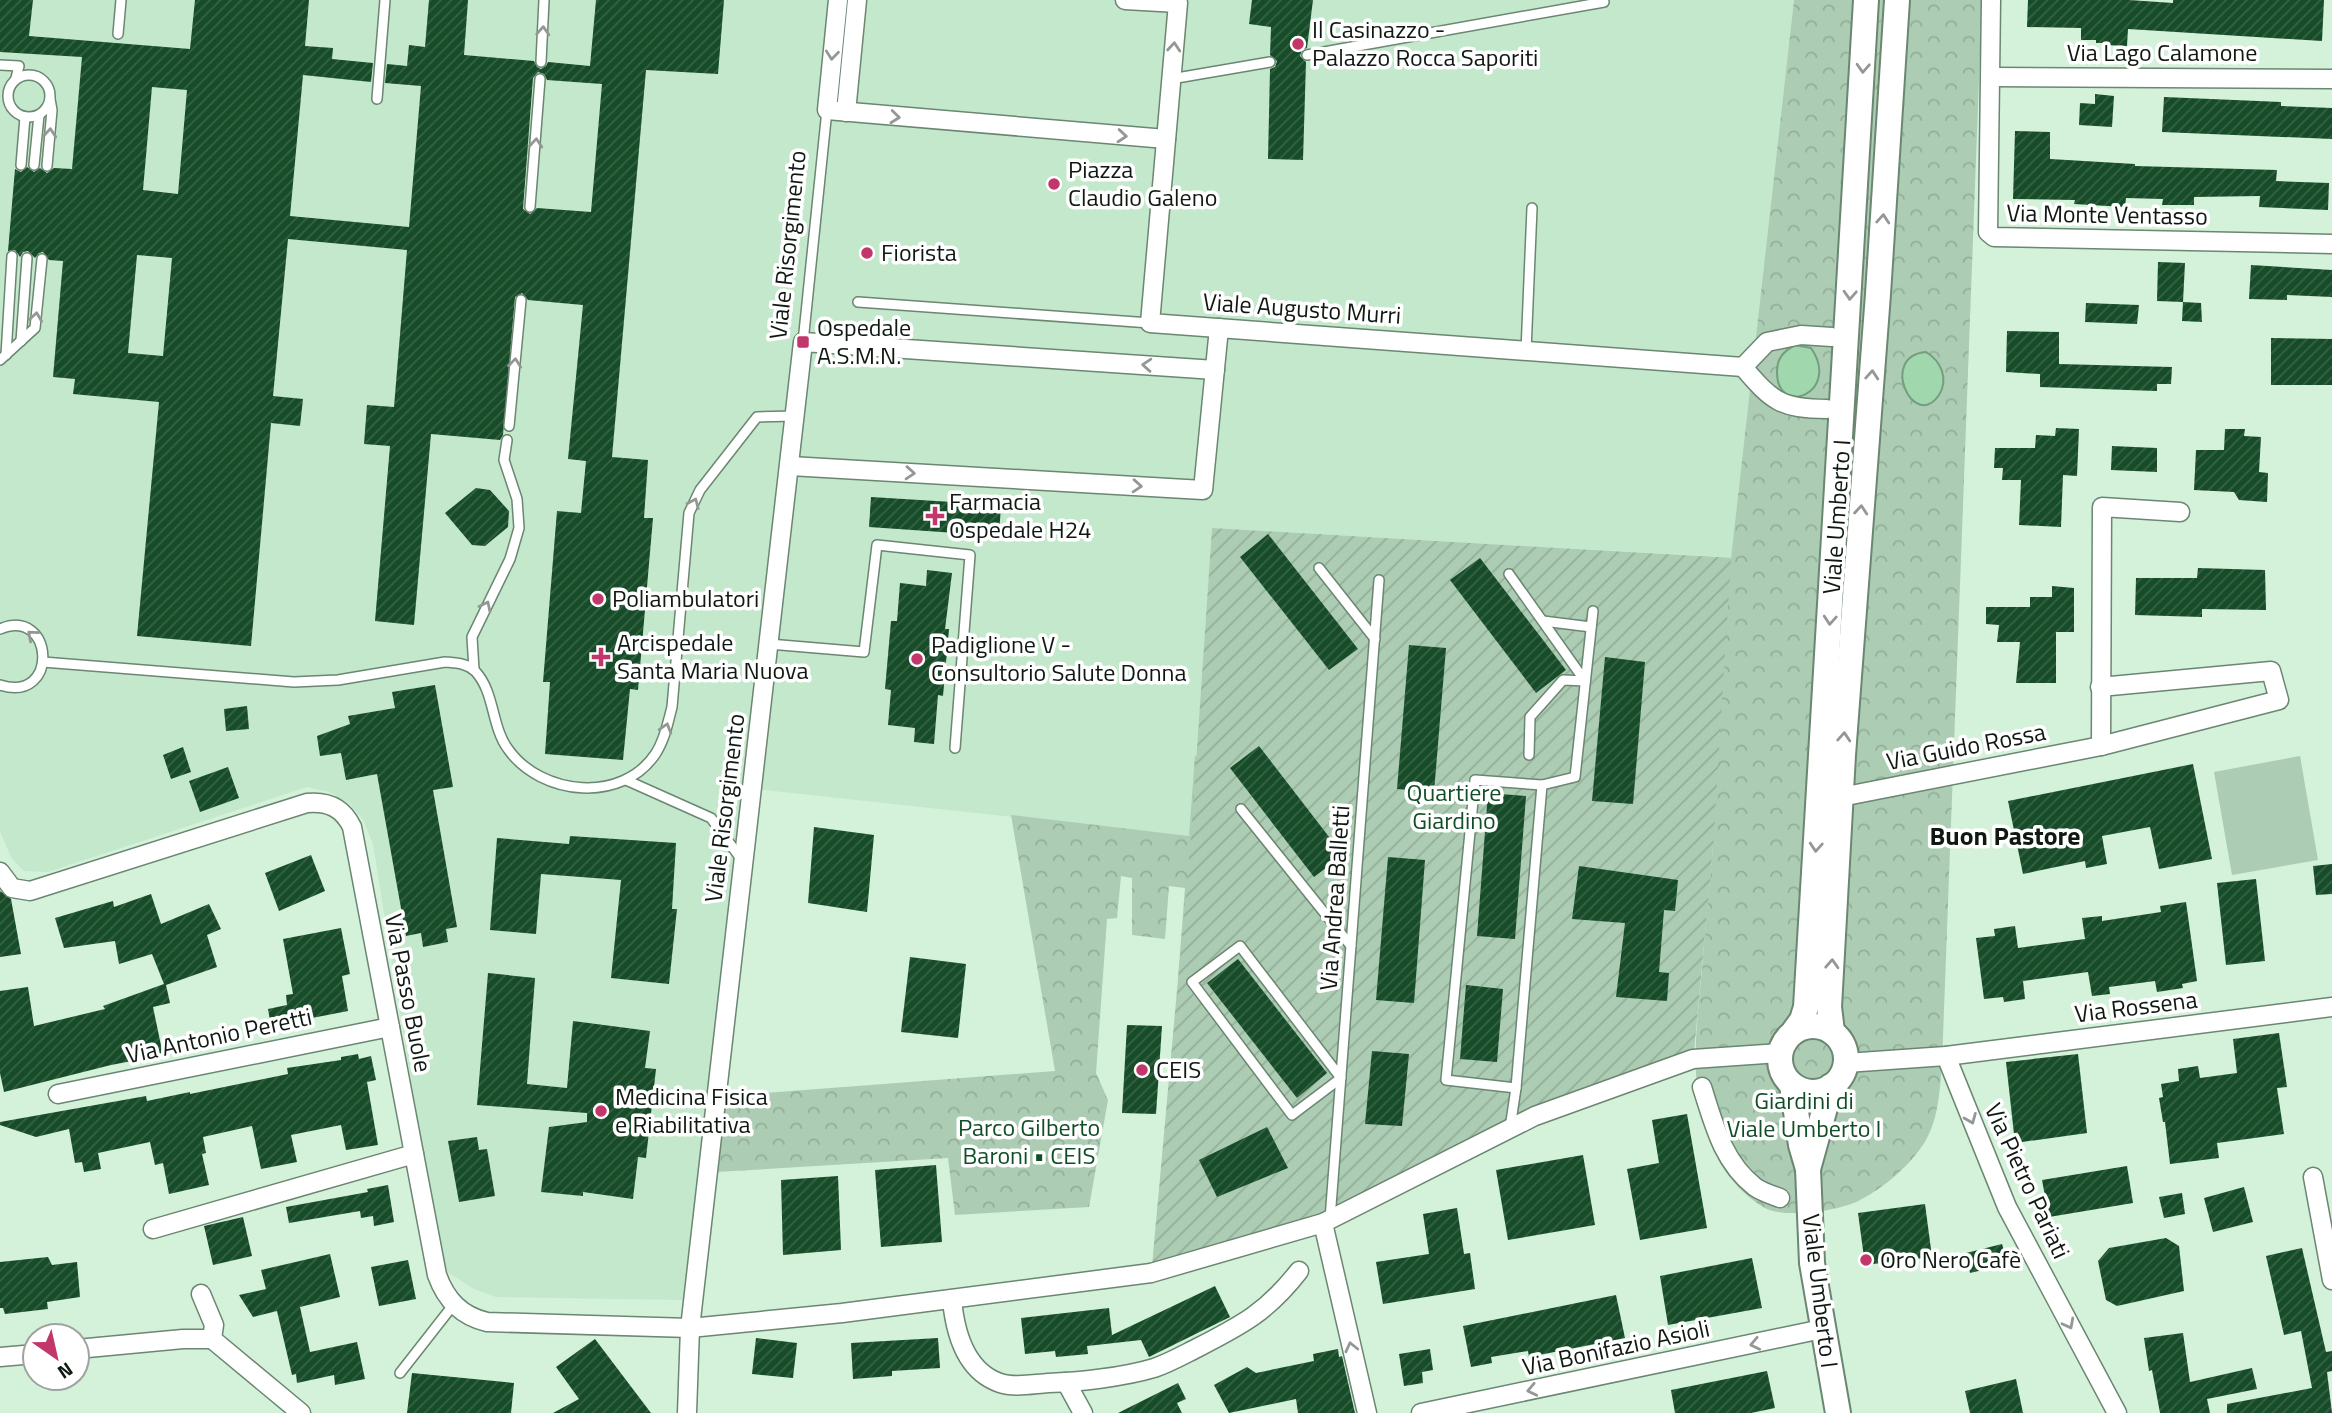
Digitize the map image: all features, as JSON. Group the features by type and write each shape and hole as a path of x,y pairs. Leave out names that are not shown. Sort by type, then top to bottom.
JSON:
{"main road":[{"name":"Viale Umberto I","path":"1794,1031 1802,1020 1806,1007 1866,0"},
{"name":"Viale Umberto I","path":"1832,1032 1829,1007 1841,797 1897,0"},
{"path":"1815,1025 1832,1032 1843,1045 1846,1063 1838,1080 1831,1086 1813,1092 1804,1091 1792,1084 1784,1076 1780,1065 1783,1044 1794,1031 1815,1025"},
{"name":"Viale Umberto I","path":"1792,1084 1801,1145 1808,1169 1810,1252 1838,1413"},
{"name":"Viale Umberto I","path":"1808,1169 1831,1086"}],"street":[{"name":"Viale Risorgimento","path":"827,110 838,0"},
{"path":"846,112 856,0"},
{"path":"1125,0 1178,3 1150,323"},
{"name":"Via Monte Ventasso","path":"1991,0 1988,232 1994,237 2332,243"},
{"name":"Via Lago Calamone","path":"1991,77 2332,79"},
{"path":"827,110 1166,139"},
{"name":"Viale Augusto Murri","path":"1150,323 1743,366"},
{"path":"790,466 1203,491 1219,328"},
{"path":"1827,409 1801,409 1779,402 1755,382 1743,366 1767,342 1801,335 1832,337"},
{"name":"Viale Risorgimento","path":"687,1413 690,1328 803,342"},
{"path":"803,342 1215,370"},
{"path":"2101,746 2102,507 2180,512"},
{"name":"Via Guido Rossa","path":"1841,797 2101,746 2279,700 2270,671 2100,687"},
{"name":"Via Passo Buole","path":"0,872 12,888 36,890 307,803 331,805 345,815 352,827 437,1275 454,1304"},
{"name":"Via Rossena","path":"1946,1056 2332,1007"},
{"name":"Via Antonio Peretti","path":"58,1094 390,1027"},
{"path":"454,1304 468,1315 487,1322 690,1328 952,1300 1151,1273 1326,1221 1535,1116 1693,1059 1780,1053"},
{"path":"1846,1063 1946,1056"},
{"name":"Via Pietro Pariati","path":"1946,1056 2007,1207 2117,1413"},
{"path":"1702,1087 1721,1147 1757,1188 1780,1198"},
{"path":"153,1229 414,1154"},
{"path":"2313,1177 2332,1280"},
{"path":"1326,1221 1367,1413"},
{"path":"952,1300 960,1343 979,1369 993,1380 1009,1384 1066,1382 1150,1369 1171,1361 1244,1324 1272,1303 1299,1272"},
{"path":"201,1294 214,1325 212,1339"},
{"name":"Via Bonifazio Asioli","path":"1421,1413 1822,1329"},
{"path":"91,1348 212,1339 301,1413"},
{"path":"0,1357 21,1355"},
{"path":"1066,1382 1083,1413"}],"lane":[{"path":"118,34 121,0"},
{"path":"377,99 385,0"},
{"path":"541,62 544,0"},
{"path":"1307,55 1604,2"},
{"path":"1171,79 1270,62"},
{"path":"0,65 19,66 16,78"},
{"path":"47,166 52,110 50,92 43,80 30,74 16,78 11,83 7,97 13,110 25,117 39,115 48,106 50,99"},
{"path":"530,207 540,79"},
{"name":"Viale Risorgimento","path":"803,342 827,110"},
{"path":"34,165 39,115"},
{"path":"21,164 25,117"},
{"path":"1526,351 1532,208"},
{"path":"3,358 12,256"},
{"path":"21,341 27,258"},
{"path":"3,358 36,328 42,259"},
{"path":"509,426 521,300"},
{"name":"Viale Augusto Murri","path":"858,302 1150,323"},
{"path":"507,440 504,460 517,499 519,528 510,559 472,637 474,670 488,692 496,729 508,750 526,769 548,781 572,788 604,786 626,780 645,766 657,752 664,735 672,707 689,513 700,490 757,416 795,416"},
{"path":"769,644 864,652 877,545 970,555 955,748"},
{"path":"1319,568 1375,639"},
{"path":"1509,574 1585,681"},
{"name":"Via Andrea Balletti","path":"1326,1221 1341,1077 1379,580"},
{"path":"1517,1088 1446,1080 1475,780 1542,785 1575,777 1593,611"},
{"path":"1543,621 1591,627"},
{"path":"0,685 18,687 35,679 44,653 37,637 22,627 1,626"},
{"path":"43,662 294,682 338,680 445,662 461,663 474,670"},
{"path":"1529,755 1530,717 1563,680 1585,681"},
{"path":"626,780 710,818 744,862"},
{"path":"1510,1130 1517,1088 1542,785"},
{"path":"1241,809 1351,946"},
{"path":"1240,946 1341,1077 1292,1115 1192,982 1240,946"},
{"path":"400,1373 454,1304"}],"shaded area":[{"name":"Arcispedale Santa Maria Nuova","path":"0,0 1794,0 1731,558 1212,528 1191,836 745,788 687,1300 496,1297 474,1289 441,1268 373,844 363,820 349,803 329,792 307,787 48,872 24,871 12,859 0,832"},
{"path":"1795,345 1811,348 1818,364 1819,377 1814,388 1795,397 1786,394 1779,386 1777,371 1782,355"},
{"path":"1926,352 1939,365 1943,383 1939,395 1929,404 1920,404 1911,399 1902,377 1904,366 1912,357"}],"green space":[{"name":"Giardini di Viale Umberto I","path":"1794,0 1982,0 1942,1063 1938,1102 1934,1122 1926,1140 1905,1167 1888,1182 1851,1204 1827,1210 1788,1213 1767,1209 1751,1199 1736,1184 1714,1151 1700,1107 1696,1039 1713,847 1491,545 1731,558"},
{"name":"Quartiere Giardino","path":"1212,528 1731,558 1713,847 1694,1052 1321,1216 1152,1266 1191,836"},
{"name":"Parco Gilberto Baroni • CEIS","path":"1195,755 1341,933 1178,979 1185,888 1169,886 1165,939 1132,935 1132,878 1121,876 1117,918 1107,919 1096,1073 1108,1100 1089,1207 955,1215 948,1158 717,1172 726,1096 1055,1071 1011,815 1189,836"},
{"path":"2300,756 2318,860 2232,875 2214,772"}],"building":[{"path":"0,0 33,0 29,36 190,49 195,0 309,0 305,46 333,48 332,59 373,63 371,82 303,75 290,216 409,227 421,86 385,83 387,64 407,66 409,45 425,47 429,0 468,0 464,55 534,61 541,69 548,62 590,66 596,0 724,0 718,74 646,70 612,457 648,460 644,518 653,518 638,690 630,689 623,760 545,754 550,682 543,682 557,511 581,513 586,461 568,459 583,305 528,300 522,293 515,297 503,435 500,440 431,434 414,625 375,621 390,446 364,444 367,405 394,407 407,250 288,239 273,396 303,399 300,426 271,423 251,646 137,636 159,402 73,394 75,379 53,377 63,261 49,260 43,252 35,258 28,251 23,252 20,257 15,250 8,251 15,169 21,172 27,167 34,172 40,168 47,173 54,168 72,169 82,57 0,52","holes":["538,72 544,74 547,80 602,84 591,212 537,208 530,214 523,209 533,78","152,87 187,90 178,194 143,190","137,255 172,258 163,356 128,353"]},
{"path":"1252,0 1313,0 1307,48 1302,50 1300,56 1306,62 1303,160 1268,159 1270,69 1275,67 1277,61 1270,55 1271,27 1249,24"},
{"path":"2028,0 2173,3 2173,0 2324,0 2322,41 2128,29 2127,46 2106,45 2096,43 2096,40 2081,40 2081,28 2027,27"},
{"path":"2095,94 2114,96 2112,127 2079,125 2080,103 2095,104"},
{"path":"2164,97 2281,102 2281,106 2332,108 2332,139 2162,132"},
{"path":"2015,131 2050,132 2050,159 2135,166 2277,170 2276,181 2329,183 2328,210 2259,207 2260,196 2194,197 2194,205 2162,205 2163,199 2126,198 2125,207 2074,204 2075,200 2013,199"},
{"path":"2158,262 2185,263 2183,302 2157,301"},
{"path":"2251,265 2332,270 2332,297 2287,295 2287,300 2249,299"},
{"path":"2183,302 2201,303 2202,322 2182,321"},
{"path":"2086,303 2139,305 2137,324 2085,322"},
{"path":"2007,331 2059,332 2059,364 2172,367 2171,384 2157,384 2157,391 2040,387 2040,374 2006,372"},
{"path":"2271,338 2332,339 2332,385 2271,385"},
{"path":"2056,428 2079,429 2077,476 2063,475 2061,527 2019,525 2021,480 2002,480 2003,468 1994,468 1995,448 2035,448 2036,435 2055,436"},
{"path":"2225,429 2245,429 2244,436 2261,437 2259,472 2268,473 2267,502 2239,500 2234,492 2194,490 2196,450 2224,450"},
{"path":"2112,446 2157,448 2157,472 2111,470"},
{"path":"476,488 490,490 509,511 508,527 485,546 472,545 445,513"},
{"name":"Farmacia Ospedale H24","path":"871,497 1001,505 999,536 869,527"},
{"path":"1268,534 1358,649 1329,670 1240,557"},
{"path":"1480,558 1566,670 1536,693 1450,580"},
{"path":"2198,568 2265,570 2266,610 2202,609 2202,617 2135,615 2136,578 2197,578"},
{"name":"Padiglione V - Consultorio Salute Donna","path":"927,570 952,573 945,629 949,629 943,696 938,695 934,744 914,742 915,728 888,725 891,690 885,689 891,621 897,621 900,583 926,586"},
{"path":"2052,586 2074,588 2074,632 2056,632 2056,683 2016,683 2020,642 1997,642 1999,625 1986,624 1986,607 2030,607 2030,597 2052,597"},
{"path":"1409,645 1446,648 1434,792 1397,789"},
{"path":"1605,657 1645,662 1633,804 1592,801"},
{"path":"435,685 453,787 433,790 457,927 446,929 448,942 423,947 421,933 406,936 377,774 346,780 341,753 320,756 317,736 350,724 348,716 395,708 392,692"},
{"path":"247,706 249,729 226,731 224,709"},
{"path":"1259,746 1343,855 1314,877 1230,768"},
{"path":"183,747 191,772 171,779 163,755"},
{"path":"2193,764 2212,859 2159,869 2150,827 2102,836 2107,864 2086,868 2085,861 2023,874 2008,801"},
{"path":"228,767 239,798 200,812 189,781"},
{"path":"1488,793 1526,796 1515,939 1477,936"},
{"path":"814,827 874,835 867,912 808,903"},
{"path":"570,836 676,843 672,909 677,909 669,984 611,978 621,880 541,874 536,934 490,930 497,838 569,844"},
{"path":"311,855 325,891 279,911 265,873"},
{"path":"1388,857 1425,860 1414,1003 1376,1000"},
{"path":"2332,864 2332,894 2316,895 2313,866"},
{"path":"1579,866 1678,880 1675,911 1664,910 1659,972 1669,973 1667,1001 1616,997 1625,923 1572,919"},
{"path":"2256,879 2265,961 2226,965 2217,883"},
{"path":"0,891 11,899 21,954 0,957"},
{"path":"151,894 161,924 209,904 221,929 207,935 217,967 166,985 170,1003 153,1007 163,1055 4,1092 0,1073 0,991 28,987 34,1026 105,1009 103,1006 164,984 152,954 119,964 115,941 64,948 55,918 113,901 114,907"},
{"path":"2186,902 2197,981 2182,984 2183,988 2157,992 2155,981 2109,987 2110,994 2092,996 2088,972 2023,981 2025,999 2004,1002 2003,997 1984,999 1976,938 1995,936 1994,929 2015,926 2018,948 2085,939 2082,918 2102,916 2102,921 2161,912 2160,906"},
{"path":"341,928 350,974 342,976 348,1011 271,1026 268,1009 287,1005 286,995 293,994 283,939"},
{"path":"910,957 966,964 958,1038 901,1032"},
{"path":"1238,959 1327,1073 1297,1098 1207,983"},
{"path":"488,973 535,978 527,1084 567,1088 573,1021 650,1031 645,1068 656,1069 646,1158 638,1157 633,1199 583,1192 583,1196 541,1192 549,1127 587,1122 587,1113 477,1105"},
{"path":"1466,985 1503,989 1497,1062 1460,1059"},
{"name":"CEIS","path":"1127,1025 1162,1026 1156,1114 1122,1113"},
{"path":"2279,1033 2287,1087 2277,1088 2284,1134 2217,1143 2219,1158 2170,1164 2159,1098 2163,1097 2161,1084 2179,1081 2178,1069 2198,1066 2200,1078 2237,1073 2233,1039"},
{"path":"1372,1051 1409,1054 1402,1126 1365,1124"},
{"path":"358,1054 359,1059 371,1056 376,1080 367,1082 378,1145 346,1150 341,1125 291,1135 297,1162 261,1169 252,1126 203,1137 206,1153 202,1154 209,1185 169,1194 163,1163 155,1165 150,1142 98,1153 101,1169 84,1172 82,1162 75,1163 69,1129 36,1137 0,1125 0,1122 146,1096 147,1101 190,1094 288,1074 287,1068 341,1060 341,1057"},
{"path":"2078,1054 2087,1133 2015,1143 2006,1062"},
{"path":"1687,1114 1707,1228 1640,1240 1627,1169 1659,1163 1652,1120"},
{"path":"1267,1127 1288,1168 1217,1197 1199,1160"},
{"path":"477,1137 479,1150 487,1149 495,1196 459,1202 448,1141"},
{"path":"1583,1155 1595,1225 1508,1240 1496,1170"},
{"path":"936,1165 942,1242 881,1247 875,1170"},
{"path":"2127,1166 2133,1203 2049,1217 2042,1180"},
{"path":"838,1176 841,1250 783,1255 781,1180"},
{"path":"388,1185 394,1222 374,1226 373,1216 361,1218 360,1211 289,1223 286,1207 368,1192 367,1189"},
{"path":"2244,1187 2253,1222 2213,1232 2204,1198"},
{"path":"2182,1193 2185,1214 2164,1218 2159,1197"},
{"path":"1925,1204 1932,1257 1865,1265 1858,1213"},
{"path":"1457,1208 1464,1254 1470,1253 1475,1289 1383,1304 1376,1262 1429,1254 1423,1214"},
{"path":"243,1217 252,1256 213,1265 204,1226"},
{"path":"2166,1238 2179,1246 2184,1291 2117,1306 2106,1300 2098,1261 2109,1248"},
{"path":"2002,1244 2008,1264 1970,1273 1966,1253"},
{"path":"2302,1248 2326,1352 2332,1351 2332,1371 2327,1372 2332,1413 2227,1413 2227,1404 2312,1388 2301,1331 2284,1335 2266,1256"},
{"path":"330,1254 340,1297 300,1307 310,1352 357,1342 365,1379 335,1385 334,1375 297,1383 296,1374 292,1375 277,1311 253,1317 239,1295 266,1289 261,1270"},
{"path":"48,1257 52,1265 77,1262 80,1297 47,1302 48,1309 5,1314 3,1308 0,1308 0,1262"},
{"path":"1752,1258 1762,1308 1668,1325 1660,1276"},
{"path":"408,1260 416,1299 379,1306 371,1267"},
{"path":"1215,1286 1230,1317 1149,1357 1141,1340 1087,1346 1088,1354 1056,1357 1055,1351 1025,1354 1021,1318 1109,1308 1112,1335"},
{"path":"1616,1295 1625,1338 1529,1357 1528,1351 1491,1357 1492,1363 1471,1367 1463,1326"},
{"path":"2183,1333 2190,1382 2252,1368 2257,1389 2207,1399 2210,1413 2160,1413 2144,1338"},
{"path":"756,1338 797,1343 793,1378 752,1374"},
{"path":"938,1338 940,1368 892,1371 892,1376 853,1379 851,1343"},
{"path":"595,1339 651,1413 553,1413 579,1399 556,1367"},
{"path":"1338,1349 1355,1413 1298,1413 1296,1399 1229,1413 1214,1385 1247,1367 1256,1373 1314,1361 1313,1354"},
{"path":"1430,1349 1433,1370 1422,1372 1423,1383 1404,1386 1399,1354"},
{"path":"1767,1371 1775,1408 1751,1413 1675,1413 1671,1390"},
{"path":"412,1373 514,1383 511,1413 407,1413"},
{"path":"2016,1379 2023,1413 1970,1413 1965,1391"},
{"path":"1178,1383 1186,1399 1177,1403 1182,1413 1118,1413"}],"place":[{"name":"Il Casinazzo - Palazzo Rocca Saporiti","path":"1298,44"},
{"name":"Piazza Claudio Galeno","path":"1054,184"},
{"name":"Fiorista","path":"867,253"},
{"name":"Ospedale A.S.M.N.","path":"803,342"},
{"name":"Farmacia Ospedale H24","path":"935,516"},
{"name":"Poliambulatori","path":"598,599"},
{"name":"Arcispedale Santa Maria Nuova","path":"601,657"},
{"name":"Padiglione V - Consultorio Salute Donna","path":"917,659"},
{"name":"CEIS","path":"1142,1070"},
{"name":"Medicina Fisica e Riabilitativa","path":"601,1111"},
{"name":"Oro Nero Cafè","path":"1866,1260"}],"district":[{"name":"Buon Pastore","path":"2005,836"}]}
